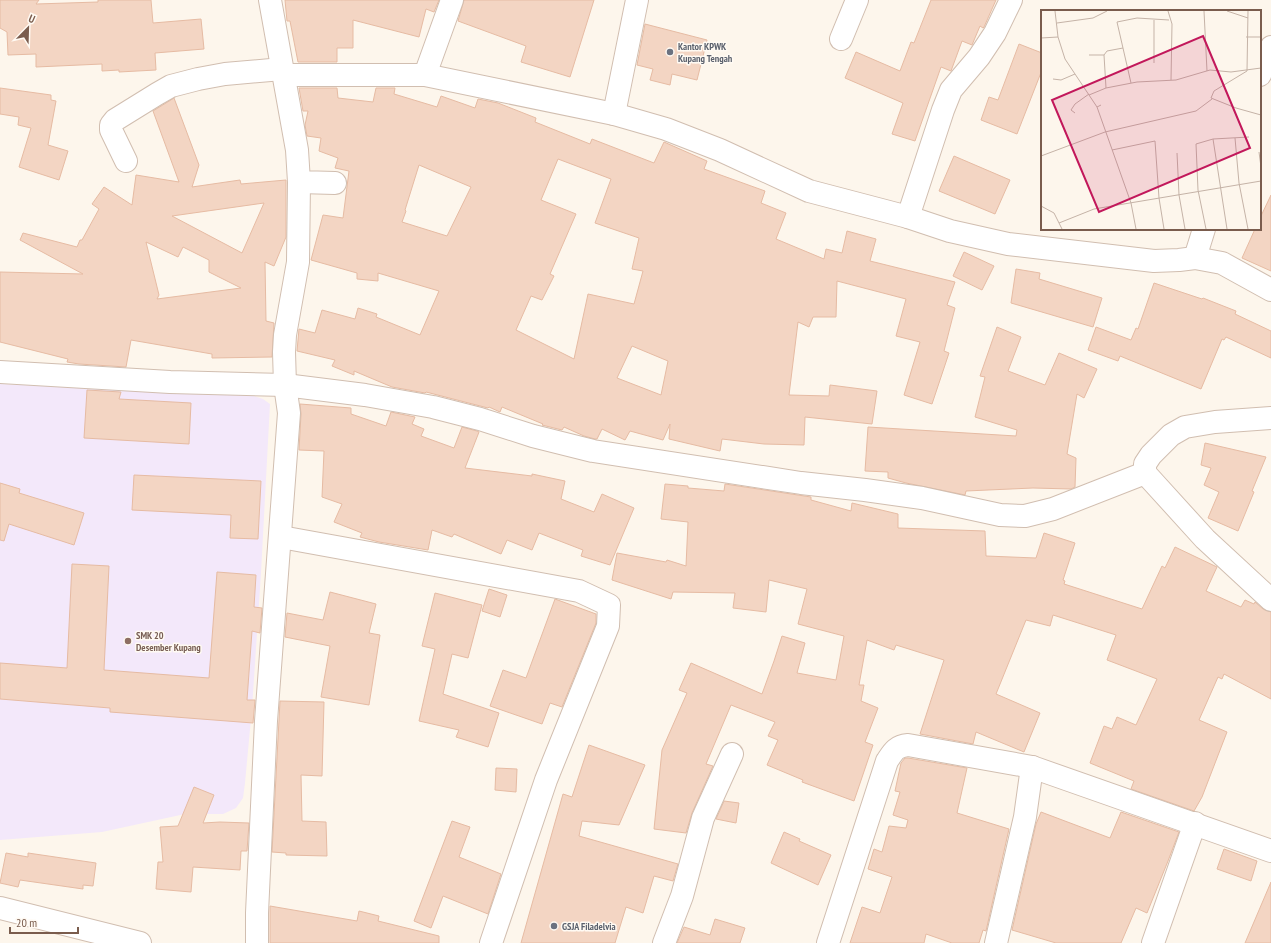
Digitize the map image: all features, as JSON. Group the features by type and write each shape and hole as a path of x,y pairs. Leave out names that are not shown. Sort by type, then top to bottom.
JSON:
{"street":[{"path":"257,943 257,913 266,721 281,537 289,413 285,385 285,336 298,262 299,182 297,150 270,0"},
{"path":"425,75 452,0"},
{"path":"614,114 637,0"},
{"path":"841,39 857,0"},
{"path":"908,217 951,90 979,56 995,33 1011,0"},
{"path":"1261,72 1271,47"},
{"path":"126,161 111,130 111,125 115,120 172,86 224,74 283,72 425,75 614,114 666,128 720,150 809,191 908,217 950,231 1008,244 1154,261 1196,258 1222,263 1271,290"},
{"path":"299,182 335,183"},
{"path":"1196,258 1204,230"},
{"path":"0,372 170,382 285,385 365,395 433,407 593,452 801,483 922,498 1000,515 1025,516 1052,509 1145,474"},
{"path":"1271,418 1215,422 1185,427 1171,436 1151,454 1145,464 1145,474 1205,539 1271,600"},
{"path":"281,537 578,591 609,605 608,626 546,780 491,943"},
{"path":"828,943 887,762 893,751 898,747 908,745 1032,767 1271,851"},
{"path":"664,943 682,896 703,818 732,754"},
{"path":"996,943 1025,817 1032,767"},
{"path":"1153,943 1195,824"},
{"path":"0,908 140,943"}],"shaded area":[{"name":"SMK 20 Desember Kupang","path":"0,384 223,392 251,395 263,399 270,404 252,708 243,798 236,808 223,814 185,814 102,832 0,840"}],"building":[{"path":"0,0 39,0 36,4 98,2 98,0 151,0 153,23 201,19 204,49 155,53 156,70 119,72 119,70 102,71 102,64 36,67 36,54 8,55 7,32 0,28"},
{"path":"285,0 439,0 434,12 426,9 419,37 353,20 353,48 337,48 337,62 298,62 290,21 287,21"},
{"path":"464,0 594,0 570,77 521,62 526,46 458,21"},
{"path":"931,0 996,0 984,27 983,28 980,26 972,45 962,41 951,71 941,67 915,141 892,134 903,103 845,78 856,52 900,71 911,42 914,43"},
{"name":"Kantor KPWK Kupang Tengah","path":"645,24 707,40 697,80 672,74 670,85 650,80 653,69 637,65"},
{"path":"1019,44 1041,53 1041,73 1017,134 981,120 989,97 998,100"},
{"path":"0,88 51,95 51,100 56,101 48,145 68,151 59,180 19,167 31,128 18,125 19,117 0,114"},
{"path":"299,88 337,88 338,98 373,102 376,88 395,88 394,94 437,107 441,96 475,108 478,99 498,103 536,118 535,122 590,144 592,139 654,163 664,142 707,161 704,169 765,191 761,203 786,213 776,239 824,259 826,249 842,253 847,231 876,239 870,261 955,282 947,305 955,308 944,351 949,353 932,404 904,395 920,342 896,336 906,299 837,281 836,317 813,317 809,327 798,322 789,395 829,396 830,385 877,391 872,424 805,417 804,445 764,444 722,439 720,451 669,439 670,424 663,440 630,431 625,440 602,429 597,439 595,439 564,427 562,430 542,425 543,424 502,407 500,412 489,407 488,408 426,392 392,387 354,371 354,375 332,366 335,360 297,351 299,329 315,333 322,310 355,319 358,308 377,314 376,317 420,335 439,291 378,273 378,281 357,279 357,273 311,260 323,215 343,218 349,171 335,168 338,158 319,151 321,138 307,136 305,125 308,111 303,111","holes":["558,159 611,179 595,223 639,238 632,269 643,271 634,304 588,294 574,359 516,330 531,296 542,300 554,276 550,274 576,214 541,200","419,165 471,187 447,236 402,222","632,346 668,361 661,395 617,378"]},
{"path":"174,98 199,165 192,187 240,180 241,184 286,180 286,237 274,266 265,262 266,321 274,323 272,357 212,358 212,354 131,340 126,367 67,362 68,359 0,342 0,272 83,274 20,240 23,233 77,247 99,209 92,204 104,187 132,205 136,175 179,182 153,111","holes":["264,203 242,253 172,216","146,242 178,257 183,247 209,260 209,272 241,288 157,299 159,295"]},
{"path":"954,156 1010,180 995,214 939,191"},
{"path":"1271,195 1271,271 1242,258 1255,230 1261,230 1261,216"},
{"path":"964,252 994,266 982,290 953,276"},
{"path":"1016,269 1040,273 1039,279 1102,298 1093,327 1011,303"},
{"path":"1154,283 1202,299 1203,298 1236,311 1235,314 1271,331 1271,358 1226,337 1224,340 1222,339 1201,389 1120,356 1118,361 1088,350 1096,327 1131,340 1136,328 1138,329"},
{"path":"997,327 1021,337 1008,371 1045,385 1059,353 1097,369 1084,398 1077,394 1067,454 1076,458 1075,487 1071,489 1033,488 966,491 965,495 888,478 888,472 865,471 868,427 1016,436 1017,430 975,417 985,377 980,376"},
{"path":"87,390 121,392 119,399 191,403 189,444 84,438"},
{"path":"300,404 351,408 351,414 386,426 391,412 415,417 412,424 424,429 421,436 454,448 462,427 477,431 479,432 465,468 532,476 532,474 565,481 561,499 594,512 602,494 634,508 610,565 581,556 583,550 539,533 532,550 507,540 501,554 454,534 452,537 432,530 428,550 379,542 360,537 362,533 334,522 342,504 322,497 324,451 299,450 301,414"},
{"path":"1205,443 1266,457 1238,531 1208,518 1219,492 1204,485 1211,468 1201,465"},
{"path":"134,475 261,481 258,539 230,538 231,515 132,510"},
{"path":"0,483 20,489 19,493 84,513 74,545 9,524 4,541 0,540"},
{"path":"665,484 688,486 688,488 724,491 725,484 811,497 811,500 851,511 852,503 898,514 898,528 985,531 986,556 1036,558 1044,533 1075,543 1063,580 1065,581 1064,584 1142,609 1162,566 1165,568 1175,547 1217,567 1206,591 1241,607 1245,600 1254,604 1255,602 1263,609 1271,612 1271,699 1224,674 1222,679 1218,677 1199,720 1227,732 1202,797 1194,811 1131,789 1134,781 1090,763 1104,726 1112,729 1117,717 1136,725 1157,679 1107,660 1116,635 1053,615 1050,626 1026,620 996,694 1040,713 1024,752 976,732 973,744 920,734 944,660 896,645 894,650 867,640 859,685 864,685 861,701 878,708 865,742 873,745 854,801 802,782 803,780 767,765 778,740 768,736 775,722 731,705 706,764 713,766 692,813 686,833 654,829 662,750 687,693 679,690 691,663 762,694 782,636 805,643 797,673 836,680 844,636 798,624 807,589 769,580 766,612 733,608 735,593 673,592 671,599 612,580 617,553 666,562 667,560 686,566 688,522 661,519"},
{"path":"72,564 109,566 104,670 209,678 217,572 256,575 254,607 262,608 260,633 252,631 247,700 255,700 253,723 110,712 110,708 0,699 0,663 67,668"},
{"path":"489,589 507,595 500,617 482,611"},
{"path":"330,592 376,604 369,633 380,635 369,705 321,697 330,646 285,637 287,613 323,620"},
{"path":"435,593 482,605 468,658 452,654 443,694 499,713 488,747 456,737 459,730 419,721 435,649 422,646"},
{"path":"555,599 596,614 596,623 562,707 550,703 542,724 490,706 503,670 526,678"},
{"path":"280,701 324,702 322,776 301,775 302,821 326,822 327,856 286,855 286,853 272,852"},
{"path":"589,745 645,765 619,825 582,821 579,836 678,864 673,881 654,876 643,913 626,907 615,943 521,943 563,794 572,797"},
{"path":"905,758 967,768 957,813 1009,829 986,931 983,930 979,943 952,943 926,934 924,943 850,943 862,907 880,913 892,877 868,869 874,849 882,852 889,826 906,828 908,820 893,815 900,792 895,791 901,763"},
{"path":"496,768 517,769 516,792 495,790"},
{"path":"194,787 214,795 203,823 249,823 247,851 241,851 240,870 193,867 191,892 156,889 158,862 163,862 160,827 178,826"},
{"path":"724,801 739,803 736,823 716,819"},
{"path":"1041,812 1110,838 1121,812 1179,832 1147,913 1136,908 1121,943 1056,943 1012,930 1036,824"},
{"path":"452,821 470,827 459,857 501,874 488,914 443,896 431,928 414,921"},
{"path":"784,832 800,839 799,841 831,855 818,885 771,863"},
{"path":"1224,849 1257,861 1251,881 1217,869"},
{"path":"6,853 28,857 28,853 96,863 93,886 83,885 83,889 20,880 18,887 0,883"},
{"path":"1271,882 1271,943 1245,943"},
{"path":"270,906 357,921 359,911 379,916 378,921 439,936 439,943 270,943"},
{"path":"715,919 745,928 740,943 677,943 684,927 710,935"}],"place":[{"name":"Kantor KPWK Kupang Tengah","path":"670,52"},
{"name":"SMK 20 Desember Kupang","path":"128,641"},
{"name":"GSJA Filadelvia","path":"554,926"}]}
